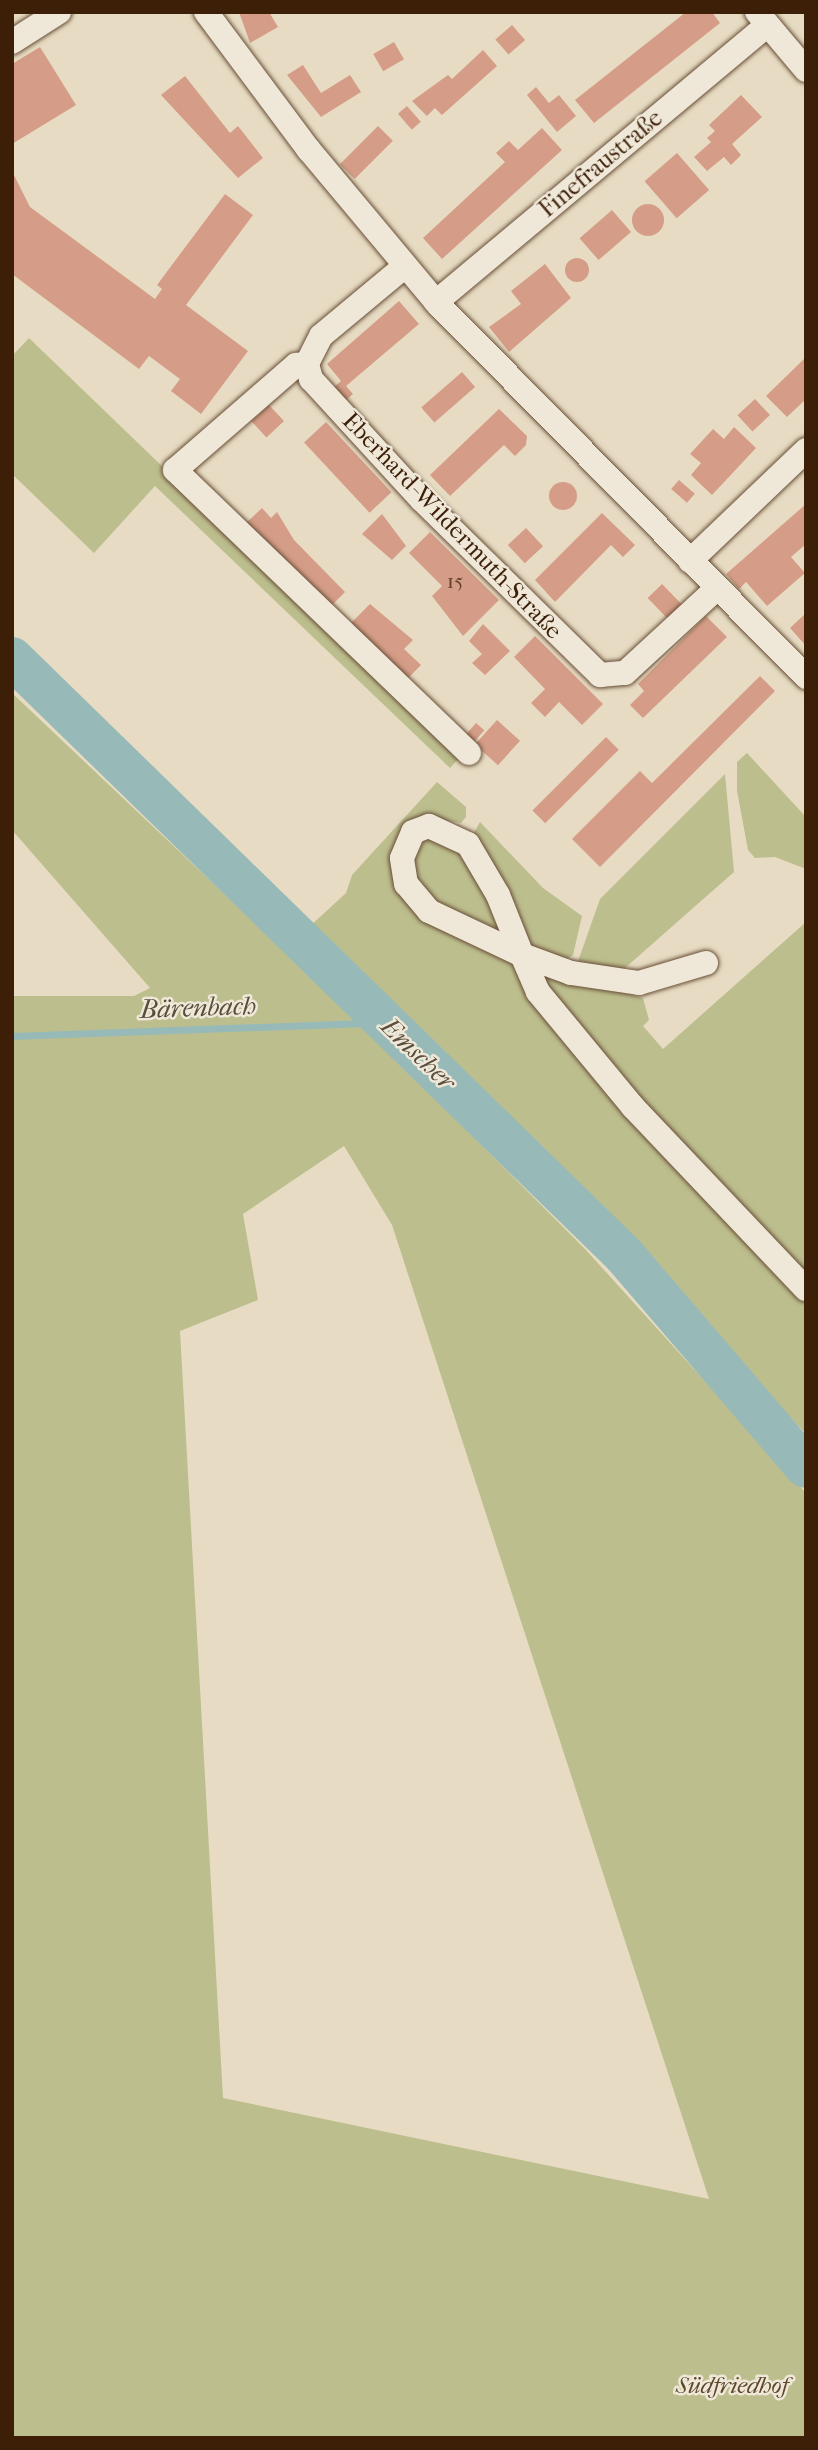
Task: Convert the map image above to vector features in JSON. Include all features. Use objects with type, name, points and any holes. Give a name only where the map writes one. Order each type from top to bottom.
[{"type":"street","points":[[12,42],[59,12]]},
{"type":"street","points":[[206,12],[436,303],[806,677]]},
{"type":"street","points":[[762,18],[806,70]]},
{"type":"street","name":"Finefraustraße","points":[[436,303],[762,18]]},
{"type":"street","points":[[405,266],[321,336],[307,364],[296,365],[175,470],[468,753]]},
{"type":"street","name":"Eberhard-Wildermuth-Straße","points":[[307,364],[311,379],[422,500],[600,675],[625,673],[716,588]]},
{"type":"street","points":[[691,561],[806,450]]},
{"type":"street","points":[[706,963],[628,983],[571,973],[523,955],[429,911],[406,884],[402,858],[413,832],[445,828],[468,844],[523,955],[538,992],[577,1043],[806,1289]]},
{"type":"green space","points":[[29,338],[462,755],[450,768],[155,486],[94,553],[12,474],[12,356]]},
{"type":"green space","name":"Südfriedhof","points":[[12,693],[349,1012],[586,1250],[806,1493],[806,2438],[12,2438],[12,996],[134,996],[150,988],[12,830]],"holes":[[[344,1146],[392,1225],[709,2199],[223,2098],[180,1331],[258,1300],[243,1214]]]},
{"type":"green space","points":[[747,753],[806,817],[806,869],[775,857],[755,858],[748,850],[737,791],[737,762]]},
{"type":"green space","points":[[725,774],[734,872],[625,968],[610,975],[576,967],[600,899]]},
{"type":"green space","points":[[437,782],[466,807],[466,817],[461,823],[432,818],[396,880],[499,949],[806,1298],[806,1434],[541,1153],[308,928],[346,893],[352,875]]},
{"type":"green space","points":[[480,822],[543,888],[582,916],[573,955],[564,961],[531,945],[471,838]]},
{"type":"green space","points":[[427,837],[443,838],[475,867],[498,927],[492,931],[456,917],[413,884],[410,863]]},
{"type":"green space","points":[[806,922],[806,1283],[576,1035],[538,970],[643,998],[649,1020],[643,1026],[663,1049]]},
{"type":"building","points":[[239,12],[269,12],[278,27],[250,43]]},
{"type":"building","points":[[686,12],[712,12],[720,23],[594,123],[575,100]]},
{"type":"building","points":[[512,25],[525,40],[509,55],[495,39]]},
{"type":"building","points":[[394,42],[404,59],[383,71],[373,54]]},
{"type":"building","points":[[40,47],[76,105],[12,144],[12,64]]},
{"type":"building","points":[[483,50],[497,66],[442,115],[435,108],[427,116],[412,101],[448,75],[452,79]]},
{"type":"building","points":[[303,65],[321,93],[350,75],[361,92],[321,117],[287,75]]},
{"type":"building","points":[[185,76],[230,133],[238,126],[263,158],[238,178],[161,95]]},
{"type":"building","points":[[536,87],[549,103],[559,95],[576,116],[557,132],[527,95]]},
{"type":"building","points":[[741,95],[762,117],[732,144],[741,155],[731,165],[724,157],[707,171],[694,157],[711,142],[707,138],[715,131],[709,125]]},
{"type":"building","points":[[407,106],[421,122],[412,130],[398,114]]},
{"type":"building","points":[[378,126],[393,141],[355,179],[340,164]]},
{"type":"building","points":[[542,128],[562,150],[442,259],[423,238],[505,162],[496,153],[509,141],[518,150]]},
{"type":"building","points":[[677,153],[709,190],[677,218],[645,181]]},
{"type":"building","points":[[12,171],[30,207],[155,299],[162,289],[157,285],[225,194],[253,215],[186,305],[248,351],[201,414],[171,391],[180,379],[149,356],[139,369],[12,274]]},
{"type":"building","points":[[648,204],[659,209],[664,220],[659,231],[648,236],[637,231],[632,220],[637,209]]},
{"type":"building","points":[[612,210],[631,232],[599,260],[580,238]]},
{"type":"building","points":[[577,258],[588,265],[589,270],[582,281],[577,282],[566,275],[565,270],[572,259]]},
{"type":"building","points":[[545,264],[571,298],[509,352],[489,327],[521,304],[511,291]]},
{"type":"building","points":[[399,301],[419,324],[346,386],[353,394],[345,401],[333,388],[341,381],[327,364]]},
{"type":"building","points":[[806,357],[806,399],[787,417],[766,396]]},
{"type":"building","points":[[462,372],[475,387],[434,423],[421,407]]},
{"type":"building","points":[[755,399],[770,415],[752,431],[737,415]]},
{"type":"building","points":[[269,405],[284,421],[266,437],[251,421]]},
{"type":"building","points":[[499,409],[527,436],[526,445],[515,456],[504,445],[450,496],[430,475]]},
{"type":"building","points":[[326,422],[391,492],[370,513],[304,442]]},
{"type":"building","points":[[734,427],[756,448],[712,495],[691,475],[701,463],[690,454],[713,429],[724,439]]},
{"type":"building","points":[[679,480],[695,494],[687,503],[671,489]]},
{"type":"building","points":[[563,482],[573,486],[577,496],[573,506],[563,510],[553,506],[549,496],[553,486]]},
{"type":"building","points":[[806,504],[806,544],[791,557],[805,573],[767,606],[746,582],[739,589],[726,574]]},
{"type":"building","points":[[262,508],[271,518],[277,512],[294,540],[345,592],[331,606],[245,524]]},
{"type":"building","points":[[602,513],[635,545],[623,557],[611,545],[555,602],[535,580]]},
{"type":"building","points":[[382,514],[406,546],[392,560],[362,534]]},
{"type":"building","points":[[526,528],[543,546],[525,563],[508,545]]},
{"type":"building","points":[[430,532],[499,600],[463,636],[432,596],[442,586],[409,553]]},
{"type":"building","points":[[662,584],[683,606],[668,619],[648,598]]},
{"type":"building","points":[[370,604],[413,640],[404,649],[421,665],[407,679],[345,629]]},
{"type":"building","points":[[806,613],[806,646],[790,628]]},
{"type":"building","points":[[706,616],[727,637],[643,718],[630,705],[644,691],[638,684]]},
{"type":"building","points":[[483,624],[510,651],[485,675],[472,663],[482,654],[469,641]]},
{"type":"building","points":[[535,636],[603,704],[582,725],[559,702],[545,717],[531,703],[545,689],[514,657]]},
{"type":"building","points":[[760,676],[775,691],[600,867],[572,839],[640,771],[652,783]]},
{"type":"building","points":[[497,720],[520,741],[498,765],[475,745]]},
{"type":"building","points":[[476,723],[484,730],[474,742],[466,735]]},
{"type":"building","points":[[606,737],[619,750],[545,823],[532,811]]},
{"type":"waterway","name":"Emscher","points":[[12,658],[624,1255],[806,1467]]},
{"type":"waterway","name":"Bärenbach","points":[[12,1036],[385,1022]]}]
